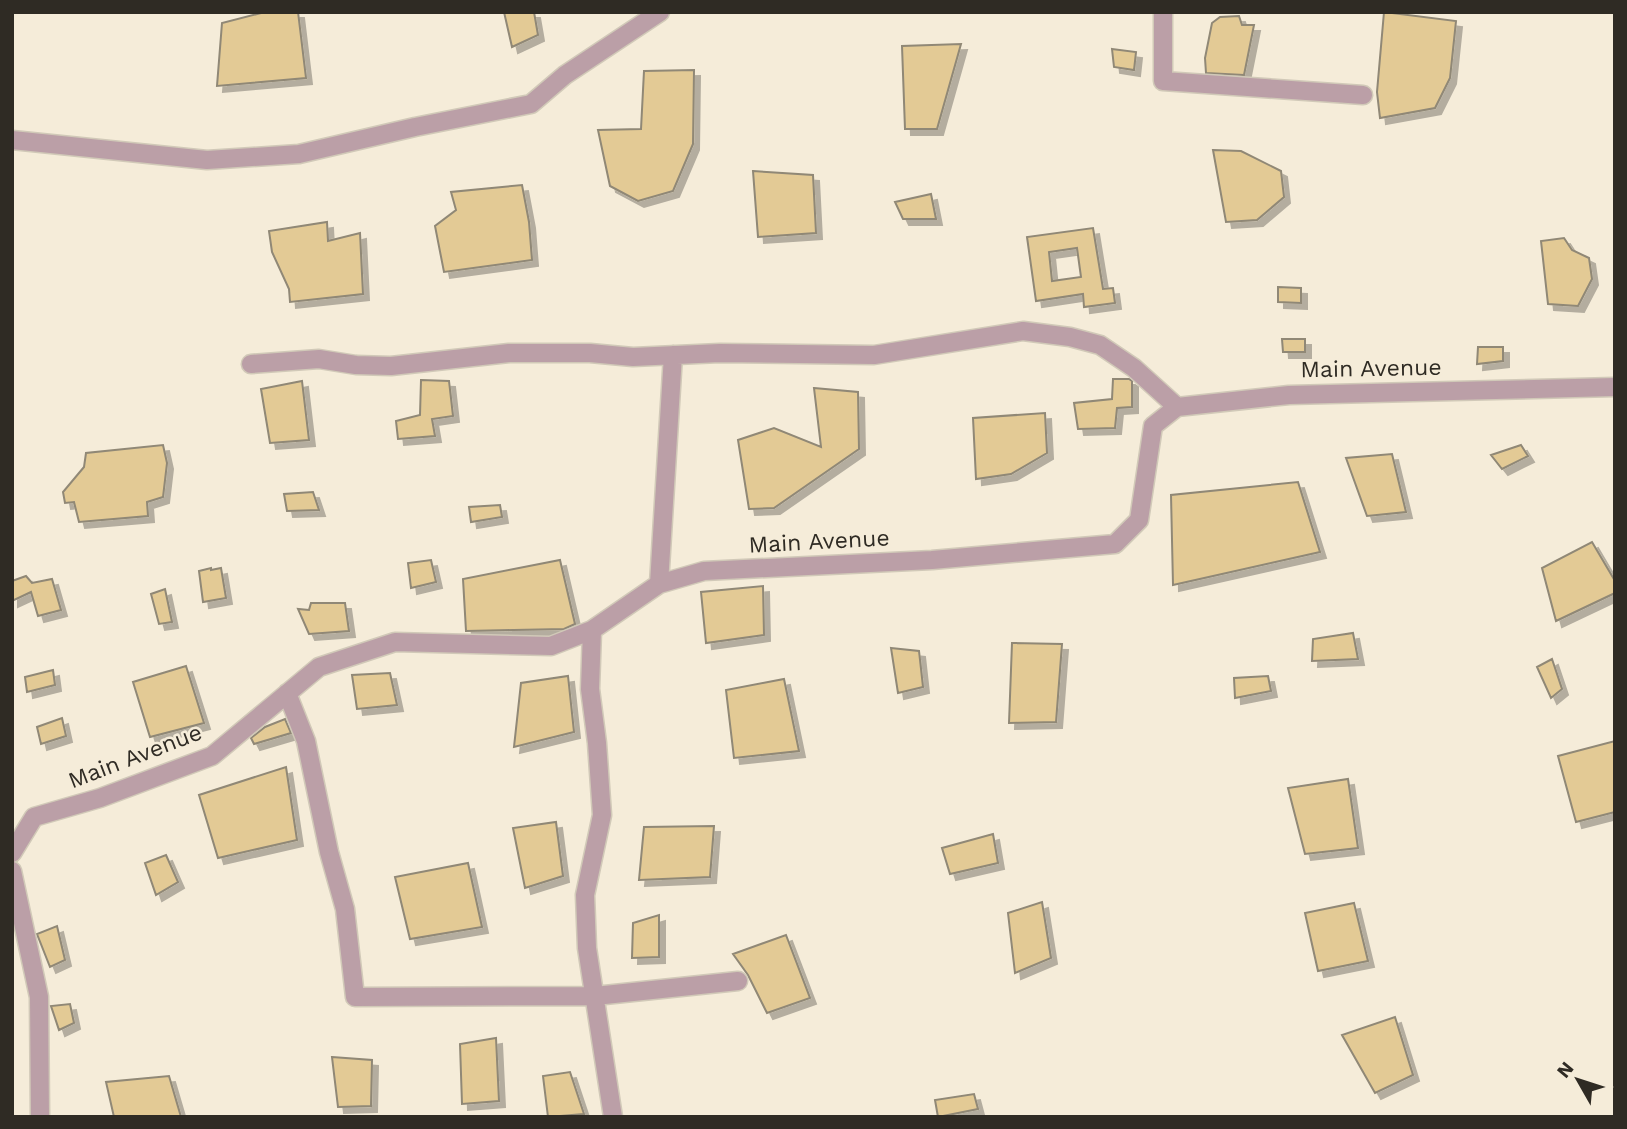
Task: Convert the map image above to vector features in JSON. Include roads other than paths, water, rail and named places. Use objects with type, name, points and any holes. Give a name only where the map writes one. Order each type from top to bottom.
[{"type":"street","points":[[12,140],[207,160],[299,154],[531,104],[565,75],[660,12]]},
{"type":"street","points":[[1163,12],[1163,81],[1363,95]]},
{"type":"street","points":[[251,364],[319,359],[356,365],[391,366],[509,353],[590,353],[633,357],[720,353],[874,355],[1023,331],[1070,337],[1100,345],[1135,369],[1177,407]]},
{"type":"street","points":[[659,584],[673,355]]},
{"type":"street","name":"Main Avenue","points":[[12,853],[34,817],[100,798],[212,756],[319,667],[395,642],[551,646],[592,630],[659,584],[704,571],[932,560],[1115,544],[1139,520],[1153,426],[1177,407],[1289,395],[1615,387]]},
{"type":"street","points":[[592,630],[590,689],[602,815],[585,895],[587,948],[613,1117]]},
{"type":"street","points":[[287,694],[306,741],[329,852],[345,909],[355,997],[595,996],[738,981]]},
{"type":"street","points":[[12,871],[39,997],[40,1117]]}]
